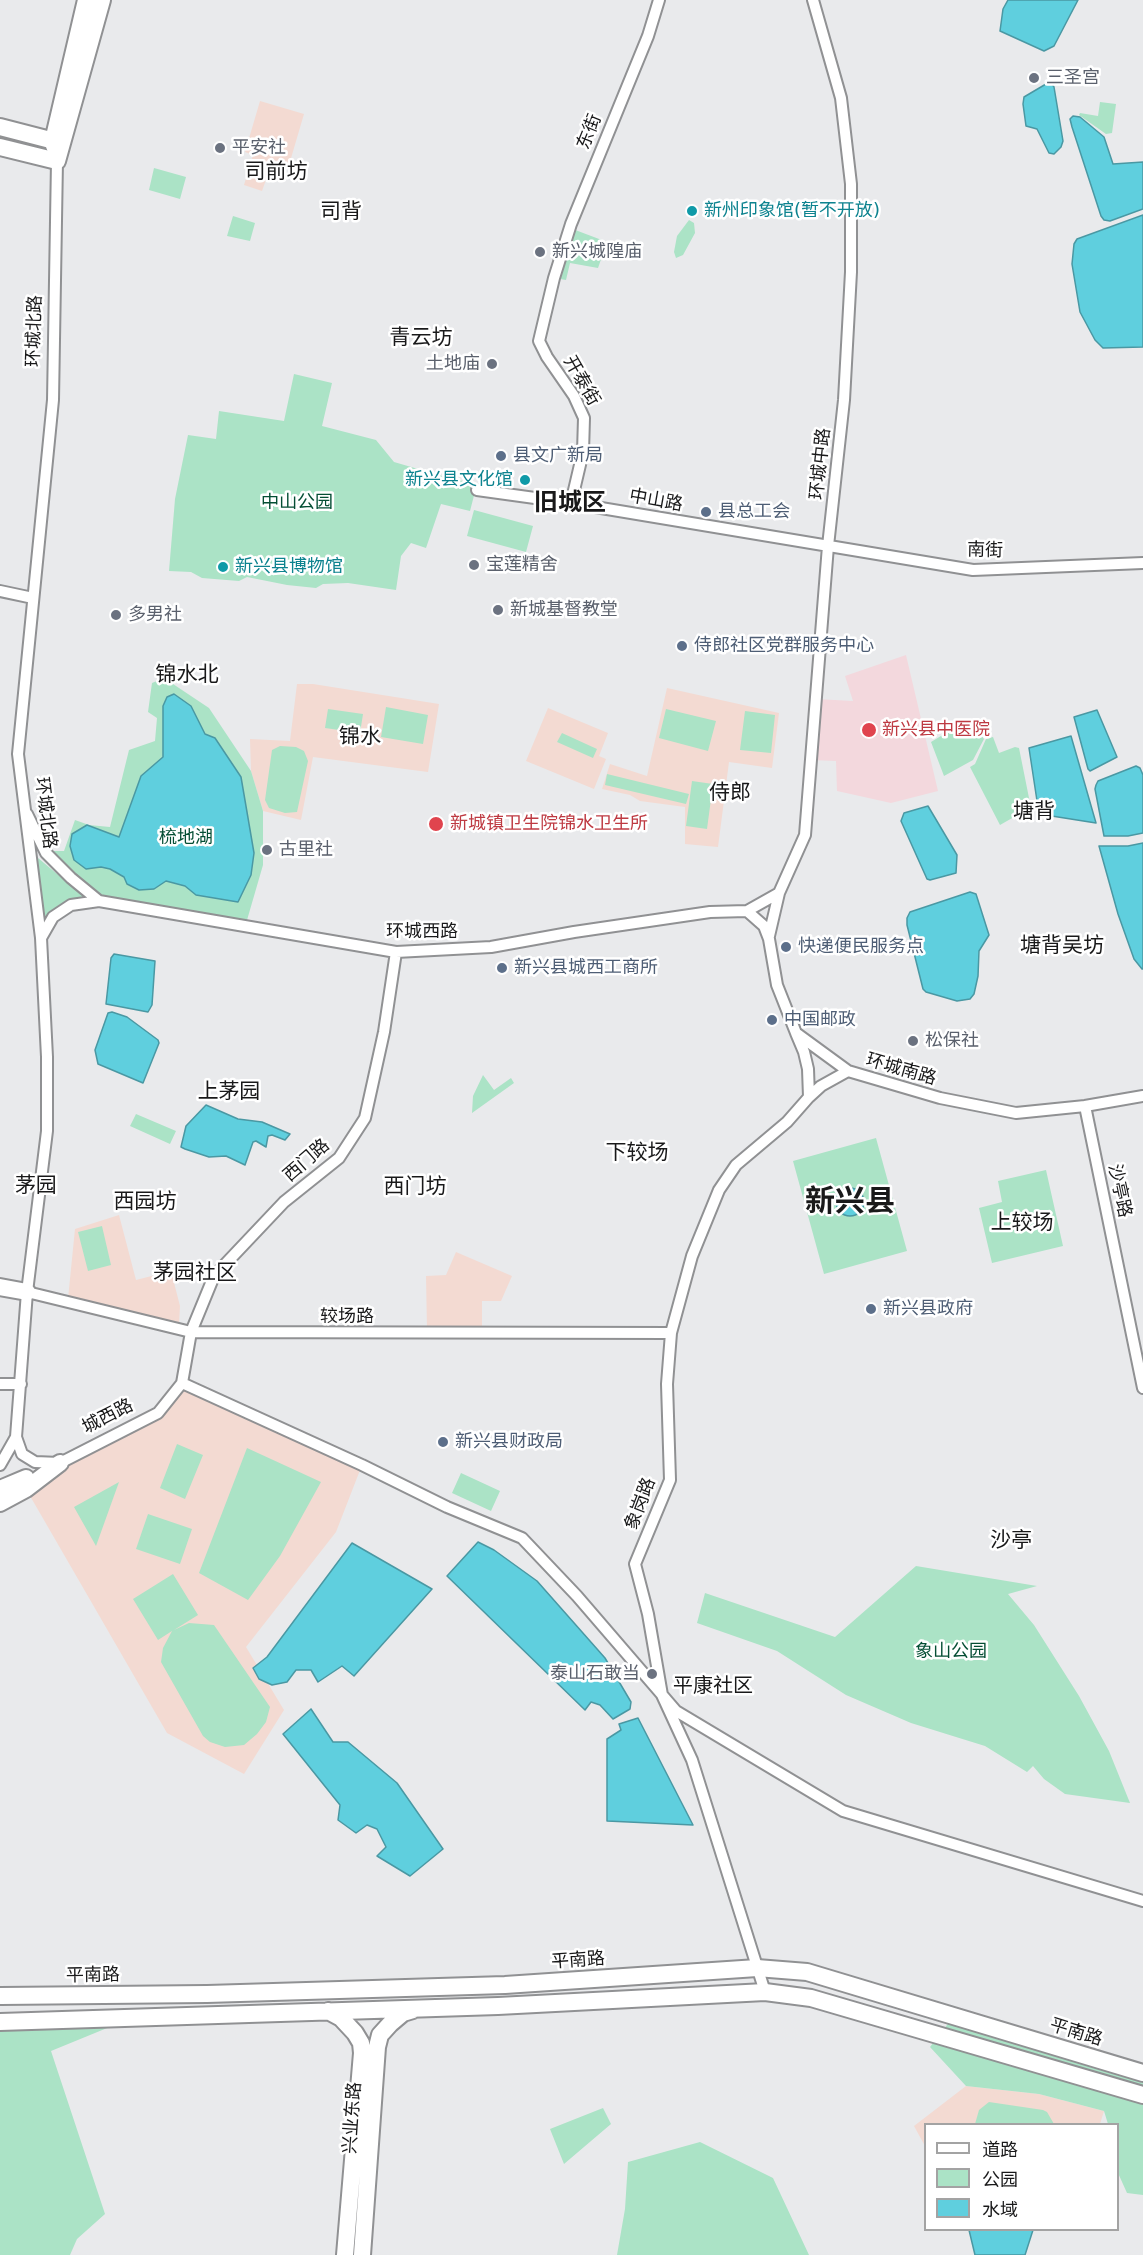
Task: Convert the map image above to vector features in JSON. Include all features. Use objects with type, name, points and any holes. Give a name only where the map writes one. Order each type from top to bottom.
[{"type":"main road","name":"环城北路","points":[[57,161],[58,142],[86,0]]},
{"type":"main road","name":"环城北路","points":[[58,142],[102,0]]},
{"type":"main road","points":[[0,127],[58,142]]},
{"type":"main road","points":[[0,147],[57,161]]},
{"type":"main road","points":[[0,1287],[27,1292]]},
{"type":"main road","points":[[0,1490],[60,1463]]},
{"type":"main road","name":"城西路","points":[[0,1503],[26,1489],[60,1463]]},
{"type":"main road","name":"平南路","points":[[0,1996],[207,1994],[506,1985],[757,1968],[807,1972],[1143,2073]]},
{"type":"main road","points":[[0,2022],[521,2005],[765,1992],[811,1998],[1143,2095]]},
{"type":"main road","name":"兴业东路","points":[[362,2255],[377,2047],[380,2035],[390,2024],[403,2013],[422,2007]]},
{"type":"main road","name":"兴业东路","points":[[328,2011],[340,2018],[355,2033],[361,2043],[362,2053],[345,2255]]},
{"type":"street","name":"东街","points":[[554,278],[571,224],[648,36],[659,0]]},
{"type":"street","name":"环城中路","points":[[769,939],[773,912],[779,893],[805,835],[828,546],[846,373],[851,272],[851,184],[841,98],[813,0]]},
{"type":"street","name":"环城北路","points":[[0,1465],[16,1437],[27,1292],[47,1131],[47,1057],[41,938],[18,754],[53,400],[57,161]]},
{"type":"street","name":"开泰街","points":[[554,278],[539,341],[547,357],[574,396],[584,418],[584,452],[571,503]]},
{"type":"street","name":"中山路","points":[[477,490],[571,503],[828,546]]},
{"type":"street","name":"南街","points":[[828,546],[973,570],[1143,563]]},
{"type":"street","points":[[0,591],[33,598]]},
{"type":"street","name":"环城西路","points":[[27,814],[46,853],[99,901]]},
{"type":"street","points":[[779,893],[747,911],[764,926],[769,939],[777,985],[804,1052],[808,1070],[809,1097]]},
{"type":"street","name":"环城西路","points":[[41,938],[53,917],[71,905],[99,901],[396,952],[491,947],[710,912],[747,911]]},
{"type":"street","name":"西门路","points":[[191,1332],[214,1276],[284,1202],[339,1158],[365,1118],[384,1032],[396,952]]},
{"type":"street","name":"环城南路","points":[[796,1033],[848,1071],[940,1098],[1016,1113],[1085,1106],[1143,1096]]},
{"type":"street","name":"象岗路","points":[[765,1992],[692,1760],[662,1695],[648,1614],[635,1564],[670,1480],[667,1384],[671,1333],[692,1256],[719,1190],[736,1166],[787,1122],[809,1097],[821,1086],[848,1071]]},
{"type":"street","name":"沙亭路","points":[[1085,1106],[1143,1388]]},
{"type":"street","name":"较场路","points":[[27,1292],[191,1332],[671,1333]]},
{"type":"street","name":"城西路","points":[[60,1463],[158,1413],[182,1383],[191,1332]]},
{"type":"street","points":[[182,1383],[363,1465],[447,1507],[522,1538],[577,1596],[676,1711],[843,1811],[1143,1901]]},
{"type":"street","points":[[0,1384],[21,1384]]},
{"type":"street","points":[[16,1437],[22,1454],[35,1462],[60,1463]]},
{"type":"shaded area","points":[[260,101],[304,114],[289,165],[273,160],[262,191],[244,185],[253,155],[245,152]]},
{"type":"shaded area","name":"新兴县中医院","points":[[906,655],[938,791],[891,803],[837,791],[836,761],[811,760],[816,699],[853,701],[845,676]]},
{"type":"shaded area","points":[[297,684],[313,684],[439,704],[428,772],[313,757],[301,820],[263,811],[251,771],[250,739],[290,741]]},
{"type":"shaded area","points":[[667,688],[779,713],[772,768],[729,762],[718,847],[685,844],[685,807],[640,801],[630,795],[602,789],[610,764],[647,776]]},
{"type":"shaded area","points":[[548,708],[608,733],[599,756],[606,759],[594,789],[526,761]]},
{"type":"shaded area","points":[[119,1215],[136,1280],[171,1271],[180,1306],[179,1324],[68,1299],[75,1229]]},
{"type":"shaded area","points":[[456,1252],[512,1276],[501,1301],[482,1301],[482,1329],[427,1330],[426,1276],[446,1275]]},
{"type":"shaded area","points":[[182,1383],[362,1465],[336,1532],[246,1647],[284,1710],[244,1774],[167,1733],[26,1489],[158,1413]]},
{"type":"shaded area","points":[[966,2086],[1039,2094],[1104,2111],[1100,2123],[924,2123],[924,2144],[914,2126]]},
{"type":"green space","points":[[1100,102],[1116,104],[1112,133],[1106,134],[1079,115],[1080,113],[1098,116]]},
{"type":"green space","points":[[154,168],[186,177],[180,199],[149,190]]},
{"type":"green space","points":[[233,216],[255,223],[250,241],[227,236]]},
{"type":"green space","points":[[689,220],[694,223],[695,233],[683,255],[676,258],[674,252],[677,236]]},
{"type":"green space","points":[[570,228],[607,242],[598,268],[570,263],[566,280],[554,278]]},
{"type":"green space","name":"中山公园","points":[[294,374],[332,383],[322,426],[376,440],[394,462],[477,484],[470,511],[441,504],[426,548],[411,543],[401,556],[396,590],[348,583],[323,584],[316,588],[247,577],[239,581],[202,578],[191,572],[169,571],[175,499],[188,435],[216,439],[219,411],[284,421]]},
{"type":"green space","points":[[474,510],[533,526],[526,552],[467,536]]},
{"type":"green space","name":"梳地湖","points":[[164,678],[209,708],[251,771],[263,811],[263,865],[245,927],[99,901],[47,851],[64,851],[75,820],[89,825],[110,827],[129,750],[155,741],[157,718],[148,712],[152,683]]},
{"type":"green space","points":[[386,707],[428,715],[423,744],[381,737]]},
{"type":"green space","points":[[328,709],[363,714],[360,733],[325,728]]},
{"type":"green space","points":[[666,709],[716,721],[708,751],[659,738]]},
{"type":"green space","points":[[745,711],[775,715],[771,753],[740,750]]},
{"type":"green space","points":[[969,719],[984,739],[973,760],[944,776],[931,742]]},
{"type":"green space","points":[[562,733],[597,749],[593,758],[557,742]]},
{"type":"green space","points":[[993,737],[999,753],[1015,747],[1019,748],[1030,803],[1028,809],[1000,825],[970,767],[975,764],[986,739]]},
{"type":"green space","points":[[280,746],[296,747],[304,751],[308,761],[297,812],[285,813],[269,808],[265,800],[272,750]]},
{"type":"green space","points":[[607,774],[689,794],[686,804],[605,785]]},
{"type":"green space","points":[[692,781],[713,784],[707,829],[686,826]]},
{"type":"green space","points":[[32,853],[86,898],[59,905],[43,923]]},
{"type":"green space","points":[[483,1075],[494,1090],[511,1078],[514,1083],[472,1113],[473,1096]]},
{"type":"green space","points":[[136,1114],[176,1131],[170,1144],[130,1126]]},
{"type":"green space","points":[[876,1138],[907,1251],[824,1274],[793,1161]]},
{"type":"green space","points":[[1046,1170],[1063,1246],[992,1263],[979,1208],[1002,1202],[998,1181]]},
{"type":"green space","points":[[102,1226],[111,1265],[88,1271],[78,1232]]},
{"type":"green space","points":[[177,1444],[203,1455],[185,1499],[160,1488]]},
{"type":"green space","points":[[247,1448],[321,1482],[280,1556],[248,1600],[199,1573]]},
{"type":"green space","points":[[461,1473],[500,1491],[491,1511],[452,1493]]},
{"type":"green space","points":[[119,1482],[96,1546],[74,1507]]},
{"type":"green space","points":[[148,1514],[192,1529],[180,1564],[136,1549]]},
{"type":"green space","name":"象山公园","points":[[916,1566],[1037,1586],[1008,1594],[1034,1625],[1079,1696],[1109,1751],[1130,1803],[1065,1794],[1044,1779],[1033,1766],[1027,1772],[985,1746],[911,1723],[846,1695],[777,1651],[697,1623],[705,1593],[835,1637]]},
{"type":"green space","points":[[173,1574],[198,1615],[174,1630],[189,1623],[214,1625],[270,1707],[266,1722],[244,1745],[225,1747],[210,1742],[203,1736],[161,1662],[163,1648],[172,1631],[158,1640],[133,1599]]},
{"type":"green space","points":[[954,2016],[1143,2073],[1143,2195],[1127,2193],[1119,2175],[1119,2123],[1108,2123],[1104,2111],[1039,2094],[966,2086],[930,2047]]},
{"type":"green space","points":[[134,2017],[51,2051],[105,2214],[77,2239],[70,2255],[0,2255],[0,2022]]},
{"type":"green space","points":[[989,2102],[1043,2110],[1047,2112],[1053,2123],[975,2123],[979,2110]]},
{"type":"green space","points":[[603,2108],[611,2124],[564,2164],[550,2129]]},
{"type":"green space","points":[[700,2142],[773,2178],[809,2255],[617,2255],[625,2209],[628,2162]]},
{"type":"water","points":[[1008,0],[1078,0],[1054,46],[1044,51],[1000,31],[1003,9]]},
{"type":"water","points":[[1046,84],[1052,84],[1054,87],[1063,141],[1054,154],[1049,153],[1037,129],[1026,126],[1023,104],[1024,97]]},
{"type":"water","points":[[1073,116],[1080,117],[1104,137],[1113,164],[1143,162],[1143,209],[1110,221],[1104,220],[1072,127],[1070,119]]},
{"type":"water","points":[[1143,215],[1143,347],[1103,348],[1095,340],[1080,312],[1072,264],[1074,244],[1077,239]]},
{"type":"water","name":"梳地湖","points":[[174,694],[191,706],[205,734],[215,738],[241,777],[254,853],[251,875],[238,902],[196,895],[185,886],[166,881],[154,889],[139,890],[127,884],[124,877],[110,869],[101,867],[86,869],[74,860],[70,846],[72,834],[87,825],[119,837],[141,776],[163,757],[163,706],[167,697]]},
{"type":"water","points":[[1097,710],[1117,757],[1090,771],[1074,717]]},
{"type":"water","points":[[1071,736],[1096,823],[1039,814],[1029,748]]},
{"type":"water","points":[[1136,766],[1140,768],[1143,775],[1143,833],[1128,836],[1104,836],[1096,785],[1098,781]]},
{"type":"water","points":[[928,806],[957,855],[956,873],[930,880],[927,879],[901,821],[904,813]]},
{"type":"water","points":[[1143,843],[1142,969],[1134,959],[1118,914],[1099,846],[1128,846]]},
{"type":"water","points":[[970,892],[976,894],[989,935],[979,951],[978,976],[974,994],[970,999],[957,1001],[926,992],[923,989],[907,918],[910,912]]},
{"type":"water","points":[[114,954],[155,961],[152,1005],[148,1012],[106,1004],[111,958]]},
{"type":"water","points":[[112,1012],[127,1017],[158,1040],[159,1043],[143,1083],[98,1064],[95,1050],[108,1013]]},
{"type":"water","points":[[206,1105],[238,1119],[262,1122],[290,1134],[285,1140],[272,1135],[268,1136],[266,1147],[256,1141],[253,1142],[245,1165],[226,1156],[209,1157],[181,1147],[186,1126]]},
{"type":"water","points":[[850,1188],[860,1192],[864,1202],[860,1212],[850,1216],[840,1212],[836,1202],[840,1192]]},
{"type":"water","points":[[478,1542],[494,1550],[537,1581],[605,1658],[631,1702],[630,1709],[613,1719],[600,1705],[591,1702],[585,1710],[447,1576]]},
{"type":"water","points":[[352,1543],[432,1589],[354,1676],[342,1666],[318,1682],[311,1670],[296,1670],[287,1682],[272,1685],[259,1679],[253,1668],[267,1657]]},
{"type":"water","points":[[311,1709],[333,1742],[348,1742],[397,1783],[443,1849],[410,1876],[377,1856],[386,1847],[377,1829],[367,1825],[356,1833],[338,1820],[340,1805],[283,1734]]},
{"type":"water","points":[[638,1718],[693,1825],[607,1821],[607,1739],[621,1730],[619,1724]]},
{"type":"water","points":[[969,2231],[1033,2231],[1025,2255],[975,2255]]},
{"type":"place","name":"三圣宫","points":[[1034,78]]},
{"type":"place","name":"平安社","points":[[220,148]]},
{"type":"place","name":"新州印象馆(暂不开放)","points":[[692,211]]},
{"type":"place","name":"新兴城隍庙","points":[[540,252]]},
{"type":"place","name":"土地庙","points":[[492,364]]},
{"type":"place","name":"县文广新局","points":[[501,456]]},
{"type":"place","name":"新兴县文化馆","points":[[525,480]]},
{"type":"place","name":"县总工会","points":[[706,512]]},
{"type":"place","name":"宝莲精舍","points":[[474,565]]},
{"type":"place","name":"新兴县博物馆","points":[[223,567]]},
{"type":"place","name":"新城基督教堂","points":[[498,610]]},
{"type":"place","name":"多男社","points":[[116,615]]},
{"type":"place","name":"侍郎社区党群服务中心","points":[[682,646]]},
{"type":"place","name":"新兴县中医院","points":[[869,730]]},
{"type":"place","name":"新城镇卫生院锦水卫生所","points":[[436,824]]},
{"type":"place","name":"古里社","points":[[267,850]]},
{"type":"place","name":"快递便民服务点","points":[[786,947]]},
{"type":"place","name":"新兴县城西工商所","points":[[502,968]]},
{"type":"place","name":"中国邮政","points":[[772,1020]]},
{"type":"place","name":"松保社","points":[[913,1041]]},
{"type":"place","name":"新兴县政府","points":[[871,1309]]},
{"type":"place","name":"新兴县财政局","points":[[443,1442]]},
{"type":"place","name":"泰山石敢当","points":[[652,1674]]},
{"type":"district","name":"司前坊","points":[[276,173]]},
{"type":"district","name":"司背","points":[[341,213]]},
{"type":"district","name":"青云坊","points":[[421,339]]},
{"type":"district","name":"旧城区","points":[[570,504]]},
{"type":"district","name":"锦水北","points":[[187,676]]},
{"type":"district","name":"锦水","points":[[360,738]]},
{"type":"district","name":"侍郎","points":[[730,794]]},
{"type":"district","name":"塘背","points":[[1034,813]]},
{"type":"district","name":"塘背吴坊","points":[[1062,947]]},
{"type":"district","name":"上茅园","points":[[229,1093]]},
{"type":"district","name":"下较场","points":[[637,1154]]},
{"type":"district","name":"茅园","points":[[36,1187]]},
{"type":"district","name":"西门坊","points":[[415,1188]]},
{"type":"district","name":"西园坊","points":[[145,1203]]},
{"type":"district","name":"新兴县","points":[[850,1203]]},
{"type":"district","name":"上较场","points":[[1022,1224]]},
{"type":"district","name":"茅园社区","points":[[195,1274]]},
{"type":"district","name":"沙亭","points":[[1011,1542]]},
{"type":"district","name":"平康社区","points":[[713,1687]]}]
